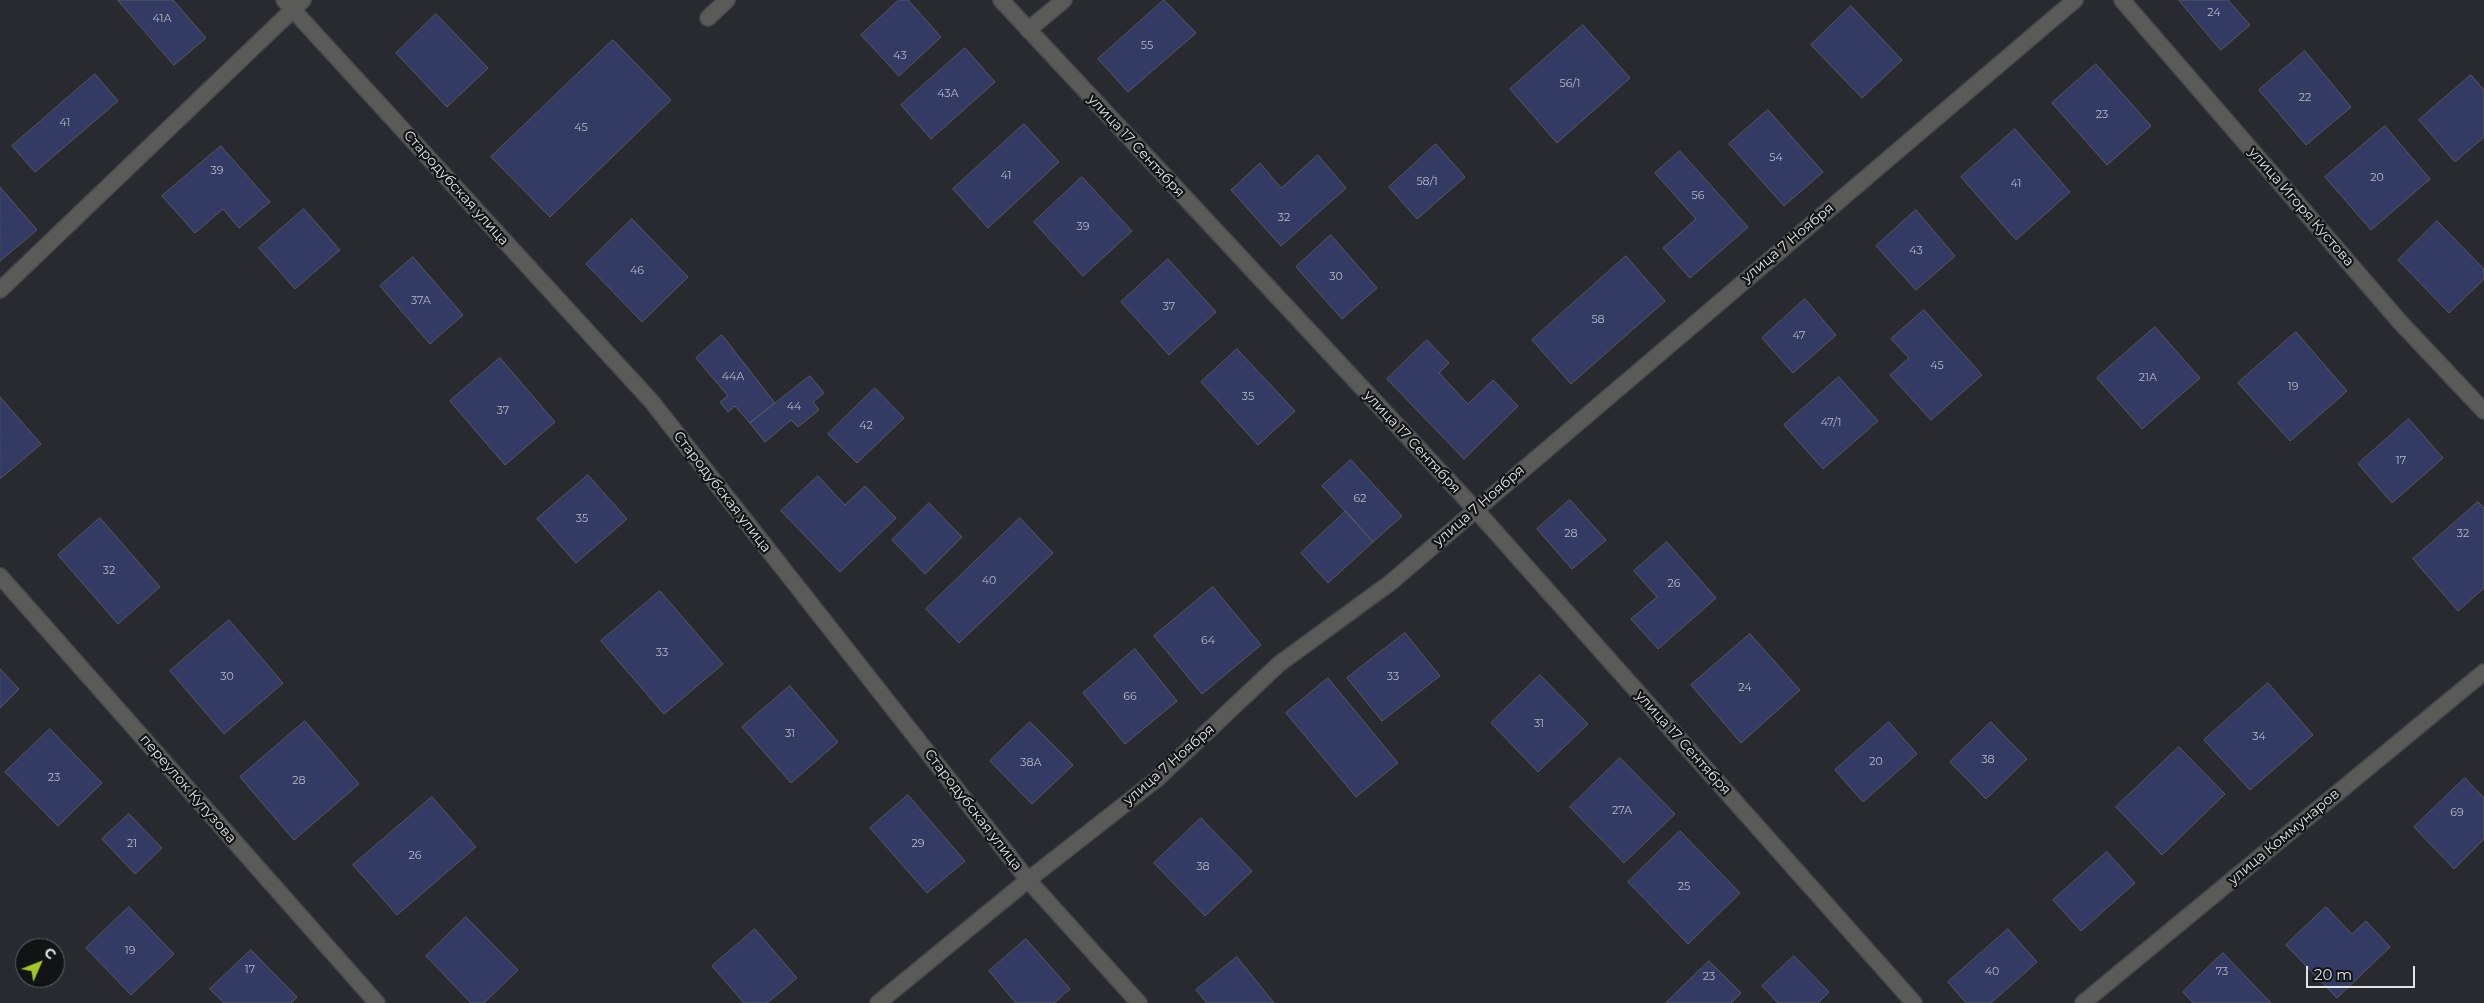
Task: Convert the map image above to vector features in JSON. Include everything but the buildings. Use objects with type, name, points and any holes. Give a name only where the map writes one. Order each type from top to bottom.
[{"type":"street","points":[[708,18],[727,0]]},
{"type":"street","name":"улица 17 Сентября","points":[[1001,0],[1475,509],[1914,1003]]},
{"type":"street","points":[[1028,30],[1064,0]]},
{"type":"street","name":"улица 7 Ноября","points":[[878,1003],[1028,880],[1157,779],[1279,664],[1390,583],[2075,0]]},
{"type":"street","name":"улица Игоря Кустова","points":[[2122,0],[2400,322],[2484,411]]},
{"type":"street","points":[[0,290],[293,3]]},
{"type":"street","name":"Стародубская улица","points":[[293,3],[652,402],[1028,880],[1139,1003]]},
{"type":"street","name":"переулок Кутузова","points":[[0,576],[376,1003]]},
{"type":"street","name":"улица Коммунаров","points":[[2083,1003],[2484,672]]}]
